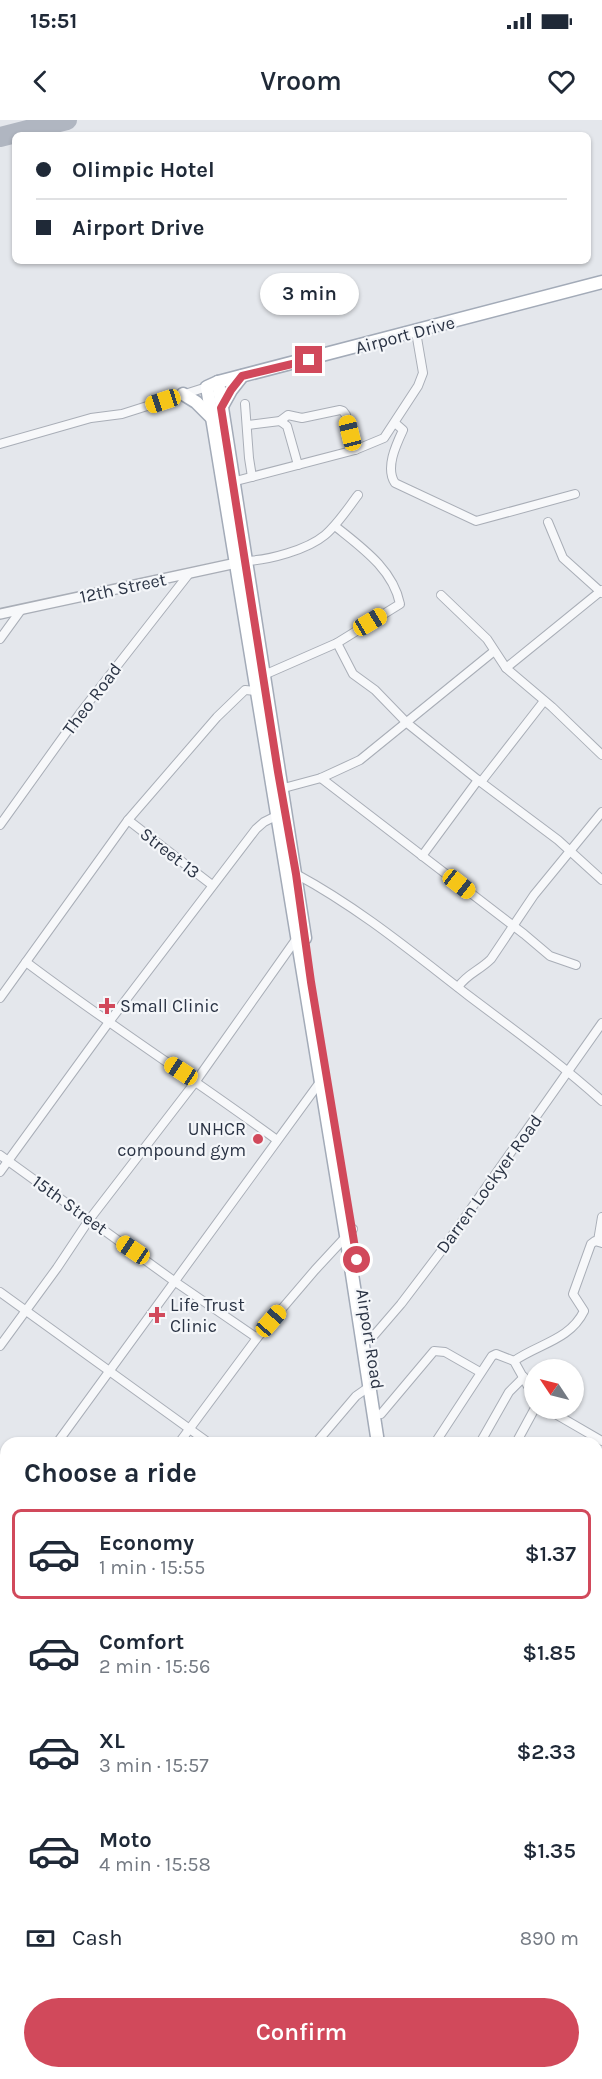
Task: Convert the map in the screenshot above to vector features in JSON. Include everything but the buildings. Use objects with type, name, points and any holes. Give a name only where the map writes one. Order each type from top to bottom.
[{"type":"main road","name":"Airport Drive","points":[[213,384],[602,282]]},
{"type":"main road","points":[[221,408],[242,376]]},
{"type":"main road","name":"Airport Road","points":[[213,384],[221,408],[232,482],[257,691],[276,816],[300,937],[350,1232],[373,1385],[385,1437]]},
{"type":"main road","name":"Airport Road","points":[[213,384],[213,419],[264,675],[280,789],[296,874],[300,937],[320,1082],[370,1340],[377,1437]]},
{"type":"main road","points":[[183,394],[196,402],[213,419]]},
{"type":"street","points":[[232,482],[355,450],[384,438],[418,386],[423,373],[416,332]]},
{"type":"street","points":[[0,444],[91,418],[122,414],[213,384]]},
{"type":"street","points":[[245,404],[252,477]]},
{"type":"street","points":[[248,425],[280,421],[288,414],[302,418],[340,410],[344,411],[355,450]]},
{"type":"street","points":[[280,421],[287,426],[298,465]]},
{"type":"street","points":[[395,423],[403,430],[392,460],[392,477],[395,483],[476,521],[575,494]]},
{"type":"street","points":[[241,562],[268,559],[318,540],[335,526],[358,495]]},
{"type":"street","points":[[506,668],[601,591],[563,558],[548,522]]},
{"type":"street","points":[[264,675],[338,643],[399,606],[400,602],[386,572],[370,554],[335,526]]},
{"type":"street","name":"12th Street","points":[[0,614],[241,562]]},
{"type":"street","name":"Theo Road","points":[[0,825],[81,712],[188,575]]},
{"type":"street","points":[[441,595],[487,639],[506,668],[602,755]]},
{"type":"street","points":[[0,639],[21,610]]},
{"type":"street","points":[[338,643],[353,674],[375,690],[407,723],[558,840],[602,880]]},
{"type":"street","points":[[280,789],[321,778],[360,760],[493,651]]},
{"type":"street","points":[[0,998],[128,820],[217,717],[245,690],[257,691]]},
{"type":"street","points":[[422,856],[544,701]]},
{"type":"street","points":[[321,778],[550,956],[576,964]]},
{"type":"street","points":[[458,987],[470,973],[479,970],[491,960],[534,895],[602,812]]},
{"type":"street","points":[[0,1172],[212,885],[256,829],[276,816]]},
{"type":"street","name":"Street 13","points":[[128,820],[212,885]]},
{"type":"street","points":[[296,874],[357,910],[569,1071],[602,1101]]},
{"type":"street","points":[[0,1346],[89,1220],[196,1081],[300,937]]},
{"type":"street","points":[[26,962],[277,1140]]},
{"type":"street","name":"Darren Lockyer Road","points":[[370,1340],[442,1250],[602,1023]]},
{"type":"street","points":[[61,1437],[320,1082]]},
{"type":"street","name":"15th Street","points":[[0,1155],[257,1338]]},
{"type":"street","points":[[514,1361],[529,1351],[560,1338],[584,1313],[584,1309],[573,1294],[586,1252],[593,1242],[600,1242],[602,1217]]},
{"type":"street","points":[[183,1437],[257,1338],[350,1232]]},
{"type":"street","points":[[0,1292],[200,1437]]},
{"type":"street","points":[[381,1414],[434,1351],[445,1352],[480,1372]]},
{"type":"street","points":[[439,1437],[480,1372],[496,1354],[514,1361],[524,1377],[509,1392],[483,1437]]},
{"type":"street","points":[[321,1437],[356,1396],[373,1385]]},
{"type":"street","points":[[519,1437],[529,1419]]},
{"type":"street","points":[[563,1419],[593,1437]]},
{"type":"taxiway","points":[[20,132],[67,120]]},
{"type":"taxiway","points":[[0,137],[12,134]]},
{"type":"place","name":"Small Clinic","points":[[107,1006]]},
{"type":"place","name":"UNHCR compound gym","points":[[258,1139]]},
{"type":"place","name":"Life Trust Clinic","points":[[157,1315]]},
{"type":"route","points":[[309,360],[242,376],[221,408],[264,675],[272,739],[296,874],[311,982],[357,1260]]}]
